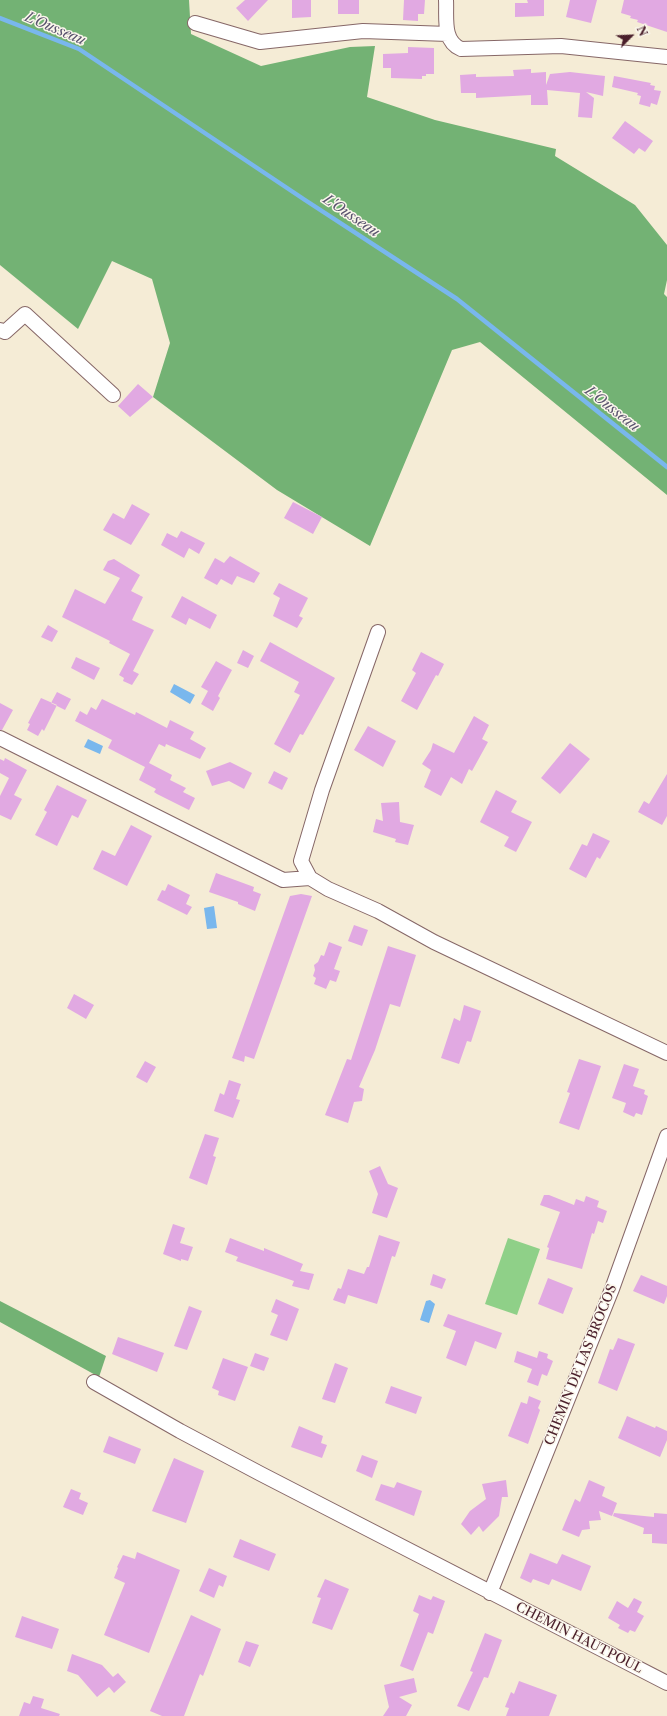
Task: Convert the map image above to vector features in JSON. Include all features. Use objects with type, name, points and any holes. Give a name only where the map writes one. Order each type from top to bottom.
[{"type":"street","points":[[446,0],[448,34],[452,44],[461,49],[561,46],[667,57]]},
{"type":"street","points":[[195,23],[260,42],[363,31],[448,34]]},
{"type":"street","points":[[0,330],[5,332],[26,314],[113,394]]},
{"type":"street","points":[[378,632],[322,790],[301,861],[310,878],[328,889],[378,911],[434,942],[667,1053]]},
{"type":"street","points":[[0,738],[283,880],[310,878]]},
{"type":"street","name":"CHEMIN DE LAS BROCOS","points":[[490,1593],[612,1289],[667,1136]]},
{"type":"street","name":"CHEMIN HAUTPOUL","points":[[94,1382],[180,1431],[490,1593],[667,1683]]},
{"type":"green space","points":[[0,0],[189,0],[191,34],[261,66],[350,47],[375,46],[367,97],[435,120],[556,149],[555,156],[635,205],[667,245],[667,280],[664,294],[667,297],[667,495],[480,342],[452,350],[370,546],[277,490],[153,397],[170,343],[152,279],[112,261],[78,329],[0,265]]},
{"type":"green space","points":[[508,1238],[540,1249],[517,1315],[485,1304]]},
{"type":"green space","points":[[0,1301],[106,1356],[99,1377],[0,1322]]},
{"type":"water","points":[[174,684],[195,695],[190,704],[170,692]]},
{"type":"water","points":[[88,739],[103,746],[100,754],[84,747]]},
{"type":"water","points":[[214,906],[217,928],[207,929],[204,908]]},
{"type":"water","points":[[430,1300],[435,1304],[429,1323],[420,1320],[426,1301]]},
{"type":"building","points":[[245,0],[268,0],[248,21],[236,8]]},
{"type":"building","points":[[292,0],[311,0],[311,17],[292,18]]},
{"type":"building","points":[[338,0],[359,0],[359,14],[338,14]]},
{"type":"building","points":[[404,0],[425,0],[424,14],[418,14],[418,21],[403,20]]},
{"type":"building","points":[[527,0],[544,0],[544,16],[515,17],[515,3],[528,3]]},
{"type":"building","points":[[570,0],[597,0],[591,23],[566,17]]},
{"type":"building","points":[[624,0],[667,0],[667,32],[637,22],[638,20],[630,18],[631,16],[621,13]]},
{"type":"building","points":[[408,47],[434,48],[434,74],[426,74],[426,76],[422,76],[422,79],[391,78],[391,68],[383,68],[383,54],[408,53]]},
{"type":"building","points":[[531,69],[531,73],[546,72],[546,85],[550,74],[570,72],[605,76],[603,96],[586,92],[594,98],[592,118],[578,117],[580,93],[547,90],[548,105],[531,105],[531,95],[476,98],[476,93],[461,93],[460,75],[476,74],[476,77],[514,76],[513,70]]},
{"type":"building","points":[[614,76],[651,83],[650,85],[655,86],[654,90],[661,91],[657,105],[651,103],[650,107],[639,104],[641,96],[637,95],[638,93],[612,87]]},
{"type":"building","points":[[625,121],[653,141],[645,152],[639,148],[634,154],[612,138]]},
{"type":"building","points":[[138,384],[153,397],[130,417],[118,406]]},
{"type":"building","points":[[293,502],[322,517],[313,534],[284,518]]},
{"type":"building","points":[[132,504],[150,514],[131,545],[103,530],[113,513],[124,519]]},
{"type":"building","points":[[181,531],[205,543],[199,554],[189,548],[184,558],[161,545],[167,533],[177,538]]},
{"type":"building","points":[[230,556],[260,573],[254,583],[237,576],[232,585],[221,579],[217,585],[204,578],[215,558],[224,563]]},
{"type":"building","points":[[114,559],[140,575],[131,591],[143,597],[132,620],[154,630],[133,671],[139,674],[132,685],[123,681],[124,678],[119,675],[130,654],[109,643],[110,641],[62,617],[75,589],[105,604],[120,578],[103,570],[108,561]]},
{"type":"building","points":[[279,583],[308,598],[299,616],[303,618],[297,628],[273,616],[280,598],[273,594]]},
{"type":"building","points":[[182,596],[217,615],[210,629],[189,618],[186,625],[171,617]]},
{"type":"building","points":[[48,625],[58,631],[52,642],[41,637]]},
{"type":"building","points":[[270,642],[335,678],[303,735],[300,734],[290,753],[274,744],[300,695],[294,692],[299,682],[260,661]]},
{"type":"building","points":[[243,650],[254,656],[248,668],[237,663]]},
{"type":"building","points":[[421,652],[444,664],[438,676],[436,675],[417,710],[401,701],[416,673],[412,670]]},
{"type":"building","points":[[76,657],[100,668],[94,680],[71,668]]},
{"type":"building","points":[[216,661],[232,670],[218,696],[220,698],[213,711],[201,704],[208,691],[201,687]]},
{"type":"building","points":[[57,692],[71,699],[65,710],[51,703]]},
{"type":"building","points":[[41,698],[57,705],[44,731],[42,729],[38,736],[27,730],[30,724],[28,723]]},
{"type":"building","points":[[102,699],[135,715],[136,712],[167,728],[170,720],[194,732],[190,739],[206,748],[200,759],[166,744],[165,747],[159,744],[149,763],[172,775],[170,780],[186,788],[183,792],[195,798],[189,810],[157,794],[154,792],[156,789],[139,780],[145,767],[108,748],[112,740],[75,721],[80,711],[87,715],[91,707],[96,710]]},
{"type":"building","points":[[0,703],[13,710],[2,730],[0,730]]},
{"type":"building","points":[[474,716],[489,725],[482,739],[488,742],[472,771],[469,769],[462,784],[451,777],[441,796],[424,787],[431,770],[422,764],[431,750],[433,743],[454,753]]},
{"type":"building","points":[[368,726],[396,741],[383,767],[354,750]]},
{"type":"building","points":[[570,743],[590,759],[560,794],[541,778]]},
{"type":"building","points":[[5,758],[27,770],[14,795],[22,799],[11,820],[0,815],[0,796],[9,778],[0,773],[0,759],[4,761]]},
{"type":"building","points":[[230,762],[252,773],[244,789],[229,781],[212,786],[206,771]]},
{"type":"building","points":[[274,771],[288,778],[282,790],[268,783]]},
{"type":"building","points":[[667,774],[667,816],[662,825],[638,812],[644,801],[649,804]]},
{"type":"building","points":[[57,785],[87,800],[78,818],[72,815],[57,846],[35,835],[47,812],[44,810]]},
{"type":"building","points":[[496,790],[517,801],[511,812],[532,822],[516,852],[504,846],[509,837],[480,822]]},
{"type":"building","points":[[399,802],[400,822],[414,825],[408,845],[395,842],[396,839],[373,832],[376,819],[383,821],[381,803]]},
{"type":"building","points":[[131,825],[152,836],[127,886],[93,869],[102,850],[115,856]]},
{"type":"building","points":[[593,833],[610,841],[600,859],[597,857],[586,878],[569,869],[582,844],[587,846]]},
{"type":"building","points":[[216,873],[254,887],[253,891],[261,894],[255,911],[238,904],[238,902],[209,892]]},
{"type":"building","points":[[168,884],[190,895],[186,904],[192,907],[187,915],[157,900],[162,890],[165,891]]},
{"type":"building","points":[[301,894],[312,896],[254,1059],[245,1056],[244,1062],[232,1058],[290,896]]},
{"type":"building","points":[[354,925],[368,930],[362,946],[348,941]]},
{"type":"building","points":[[329,942],[342,947],[334,969],[340,971],[336,982],[330,980],[326,989],[314,984],[316,978],[313,976],[315,970],[314,965],[318,962],[321,955],[324,956]]},
{"type":"building","points":[[388,946],[416,955],[400,1007],[390,1004],[375,1050],[359,1087],[364,1089],[362,1101],[354,1102],[348,1123],[325,1115],[347,1059],[351,1060]]},
{"type":"building","points":[[74,994],[94,1005],[86,1019],[67,1008]]},
{"type":"building","points":[[464,1005],[481,1011],[471,1042],[467,1041],[459,1064],[441,1058],[454,1018],[460,1021]]},
{"type":"building","points":[[579,1059],[601,1066],[579,1130],[559,1123],[570,1093],[567,1092]]},
{"type":"building","points":[[145,1061],[156,1067],[147,1083],[136,1077]]},
{"type":"building","points":[[624,1064],[639,1069],[633,1086],[645,1090],[644,1094],[648,1096],[642,1115],[636,1113],[634,1117],[623,1112],[626,1103],[612,1098]]},
{"type":"building","points":[[229,1080],[241,1084],[236,1099],[240,1100],[233,1118],[214,1111],[220,1093],[224,1095]]},
{"type":"building","points":[[205,1134],[219,1138],[213,1156],[216,1157],[207,1185],[189,1178]]},
{"type":"building","points":[[380,1166],[388,1184],[398,1188],[387,1218],[372,1213],[378,1194],[369,1171]]},
{"type":"building","points":[[544,1195],[549,1195],[574,1205],[576,1199],[584,1202],[586,1196],[599,1201],[597,1207],[607,1211],[603,1223],[598,1221],[594,1234],[592,1233],[582,1269],[546,1259],[549,1248],[547,1247],[560,1212],[540,1205]]},
{"type":"building","points":[[173,1224],[185,1228],[180,1243],[193,1247],[188,1261],[181,1259],[181,1261],[163,1254]]},
{"type":"building","points":[[379,1235],[400,1242],[395,1257],[392,1256],[377,1304],[348,1295],[345,1304],[333,1300],[338,1288],[341,1289],[348,1269],[364,1274],[367,1267],[369,1267]]},
{"type":"building","points":[[230,1238],[264,1251],[264,1248],[303,1264],[300,1271],[314,1274],[309,1290],[292,1286],[294,1281],[236,1261],[238,1257],[225,1252]]},
{"type":"building","points":[[433,1274],[446,1279],[442,1289],[430,1285]]},
{"type":"building","points":[[641,1275],[667,1286],[667,1296],[664,1304],[633,1291]]},
{"type":"building","points":[[548,1278],[573,1288],[563,1314],[538,1304]]},
{"type":"building","points":[[276,1299],[299,1309],[287,1341],[270,1335],[278,1315],[271,1312]]},
{"type":"building","points":[[189,1306],[202,1311],[187,1350],[174,1346]]},
{"type":"building","points":[[448,1314],[502,1333],[496,1349],[475,1341],[466,1366],[446,1358],[456,1331],[443,1326]]},
{"type":"building","points":[[118,1337],[164,1353],[157,1372],[112,1354]]},
{"type":"building","points":[[618,1338],[635,1344],[617,1391],[598,1383],[610,1349],[613,1350]]},
{"type":"building","points":[[517,1351],[537,1358],[539,1351],[548,1354],[547,1358],[553,1361],[547,1376],[542,1374],[538,1386],[527,1382],[532,1369],[514,1362]]},
{"type":"building","points":[[255,1353],[269,1358],[264,1371],[250,1366]]},
{"type":"building","points":[[223,1358],[248,1367],[235,1401],[218,1395],[219,1391],[212,1388]]},
{"type":"building","points":[[335,1363],[348,1368],[335,1403],[322,1399]]},
{"type":"building","points":[[391,1386],[422,1397],[416,1414],[385,1403]]},
{"type":"building","points":[[529,1396],[541,1401],[538,1408],[540,1410],[528,1444],[508,1436],[521,1402],[527,1404]]},
{"type":"building","points":[[627,1416],[655,1428],[656,1426],[667,1431],[667,1440],[660,1457],[618,1438]]},
{"type":"building","points":[[299,1426],[323,1436],[321,1443],[327,1445],[322,1458],[291,1447]]},
{"type":"building","points":[[109,1436],[141,1449],[135,1464],[103,1452]]},
{"type":"building","points":[[362,1455],[378,1461],[372,1478],[356,1471]]},
{"type":"building","points":[[174,1458],[204,1471],[186,1523],[152,1511]]},
{"type":"building","points":[[506,1480],[508,1497],[502,1497],[499,1516],[483,1532],[479,1526],[471,1535],[461,1524],[470,1511],[486,1499],[482,1484]]},
{"type":"building","points":[[589,1480],[605,1487],[602,1496],[617,1503],[612,1516],[599,1511],[601,1520],[589,1521],[590,1529],[582,1530],[579,1537],[562,1530],[575,1499],[580,1502]]},
{"type":"building","points":[[397,1482],[422,1491],[414,1516],[375,1500],[381,1484],[394,1488]]},
{"type":"building","points":[[71,1489],[81,1493],[79,1499],[88,1503],[83,1515],[63,1507]]},
{"type":"building","points":[[614,1513],[654,1517],[654,1513],[667,1514],[667,1544],[652,1543],[652,1534],[643,1534],[644,1528],[613,1516]]},
{"type":"building","points":[[240,1539],[276,1554],[269,1571],[233,1557]]},
{"type":"building","points":[[137,1552],[180,1570],[149,1653],[104,1635],[125,1583],[114,1578],[118,1568],[117,1567],[123,1555],[135,1559]]},
{"type":"building","points":[[530,1553],[557,1564],[562,1554],[591,1566],[581,1591],[552,1579],[549,1585],[533,1579],[531,1583],[520,1578]]},
{"type":"building","points":[[209,1568],[227,1576],[223,1587],[219,1585],[214,1598],[199,1591]]},
{"type":"building","points":[[325,1579],[349,1589],[332,1630],[312,1623],[321,1598],[317,1597]]},
{"type":"building","points":[[419,1595],[431,1600],[433,1596],[445,1601],[433,1634],[428,1632],[413,1671],[400,1666],[419,1614],[413,1611]]},
{"type":"building","points":[[634,1598],[642,1602],[637,1612],[644,1616],[635,1632],[630,1630],[628,1633],[618,1628],[620,1625],[608,1618],[617,1601],[628,1608]]},
{"type":"building","points":[[191,1615],[221,1629],[203,1676],[200,1674],[184,1716],[162,1716],[150,1711]]},
{"type":"building","points":[[22,1616],[59,1629],[52,1649],[15,1637]]},
{"type":"building","points":[[485,1633],[502,1640],[488,1678],[484,1677],[469,1711],[457,1706],[473,1672],[470,1671]]},
{"type":"building","points":[[246,1641],[259,1645],[250,1667],[238,1662]]},
{"type":"building","points":[[72,1654],[102,1665],[113,1677],[118,1673],[126,1682],[114,1693],[109,1687],[97,1697],[78,1675],[67,1671]]},
{"type":"building","points":[[414,1678],[417,1692],[399,1697],[412,1705],[406,1716],[383,1716],[389,1707],[384,1685]]},
{"type":"building","points":[[519,1681],[557,1695],[549,1716],[506,1716],[509,1708],[505,1707],[511,1692],[514,1694]]},
{"type":"building","points":[[33,1696],[44,1699],[41,1708],[60,1714],[59,1716],[19,1716],[24,1702],[30,1704]]},
{"type":"waterway","name":"L'Ousseau","points":[[0,18],[79,49],[305,200],[457,299],[667,467]]}]
